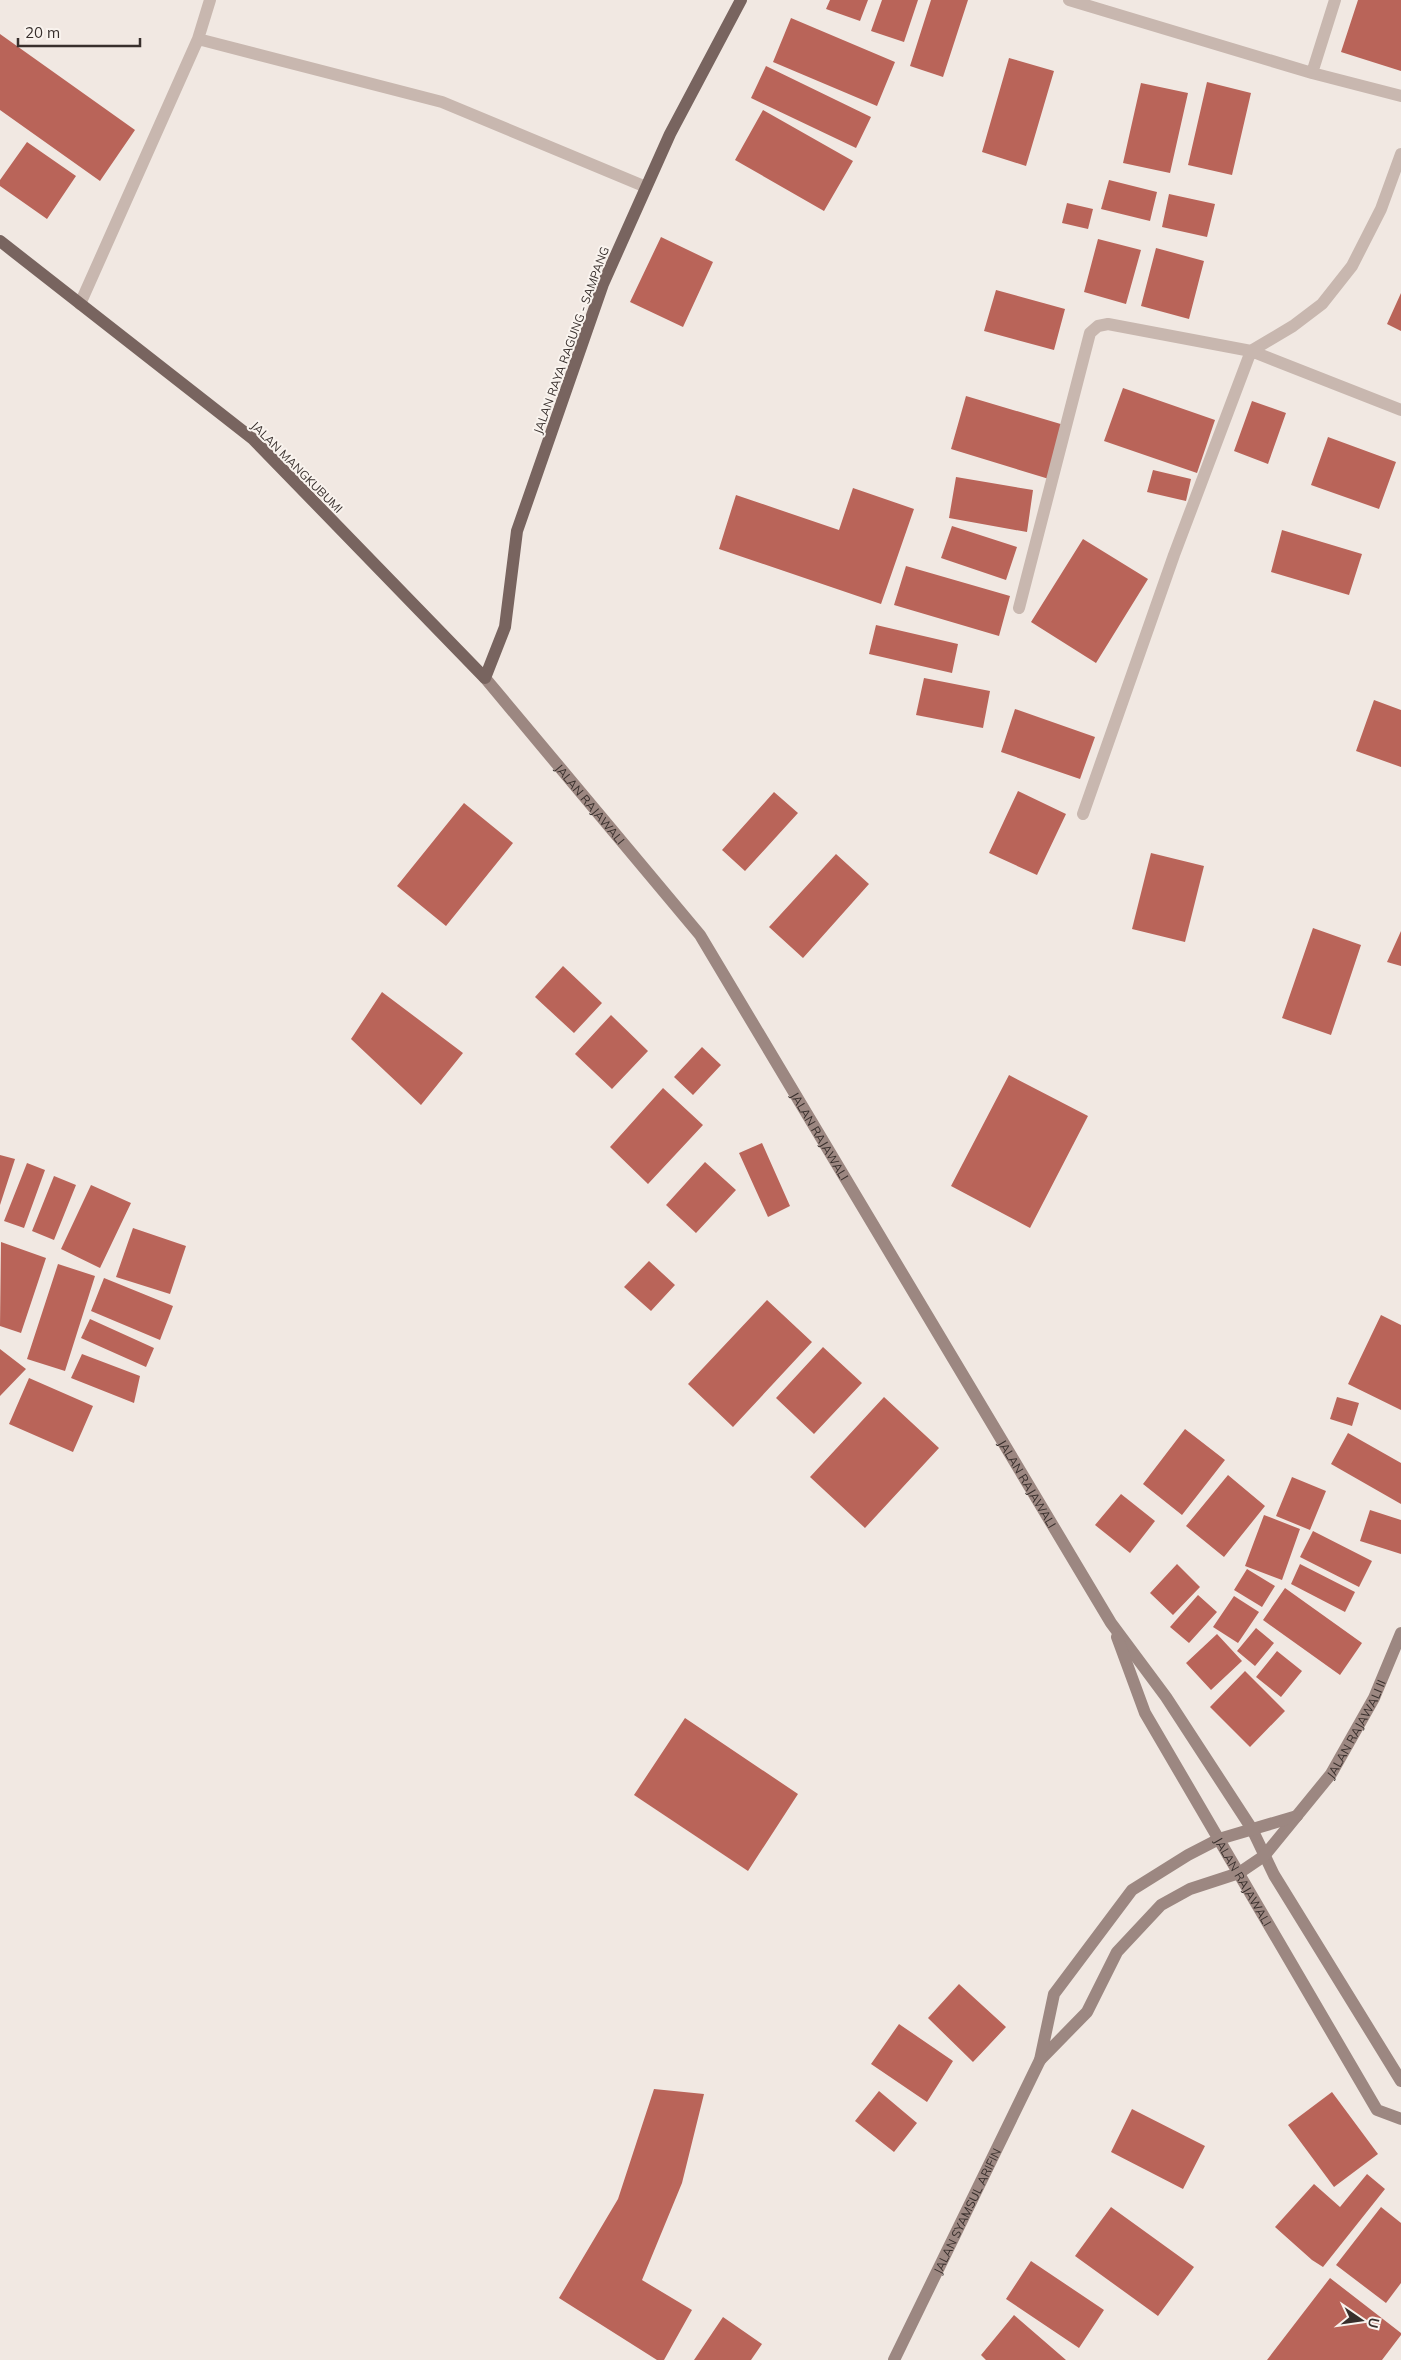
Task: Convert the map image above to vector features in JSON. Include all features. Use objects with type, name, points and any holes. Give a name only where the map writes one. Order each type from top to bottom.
[{"type":"main road","name":"JALAN RAYA RAGUNG - SAMPANG","points":[[485,678],[505,627],[517,531],[603,284],[670,134],[741,0]]},
{"type":"main road","name":"JALAN MANGKUBUMI","points":[[0,241],[253,439],[485,678]]},
{"type":"main road","name":"JALAN RAJAWALI","points":[[485,678],[700,935],[1111,1623],[1166,1697],[1252,1828],[1264,1856],[1401,2081]]},
{"type":"main road","name":"JALAN RAJAWALI","points":[[1111,1623],[1145,1713],[1377,2110],[1401,2119]]},
{"type":"main road","name":"JALAN RAJAWALI II","points":[[1264,1856],[1336,1766],[1374,1698],[1401,1633]]},
{"type":"main road","name":"JALAN SYAMSUL ARIFIN","points":[[894,2360],[1040,2060],[1054,1994],[1132,1890],[1188,1855],[1219,1839],[1297,1816]]},
{"type":"main road","name":"JALAN SYAMSUL ARIFIN","points":[[1040,2060],[1087,2012],[1117,1952],[1161,1905],[1190,1889],[1239,1873],[1264,1856]]},
{"type":"street","points":[[80,304],[198,39],[210,0]]},
{"type":"street","points":[[1069,0],[1109,5],[1312,73],[1401,96]]},
{"type":"street","points":[[1312,73],[1335,0]]},
{"type":"street","points":[[198,39],[442,102],[646,187]]},
{"type":"street","points":[[1083,814],[1174,555],[1252,351],[1293,326],[1322,304],[1352,266],[1381,209],[1401,154]]},
{"type":"street","points":[[1019,608],[1090,333],[1098,326],[1108,324],[1252,351],[1401,410]]},
{"type":"building","points":[[830,0],[868,0],[860,21],[826,9]]},
{"type":"building","points":[[882,0],[918,0],[904,42],[871,31]]},
{"type":"building","points":[[931,0],[968,0],[943,77],[910,66]]},
{"type":"building","points":[[1358,0],[1401,0],[1401,71],[1341,52]]},
{"type":"building","points":[[791,18],[895,62],[877,106],[773,62]]},
{"type":"building","points":[[0,34],[135,130],[100,181],[0,110]]},
{"type":"building","points":[[1009,58],[1054,71],[1026,166],[982,152]]},
{"type":"building","points":[[766,66],[871,117],[856,148],[751,98]]},
{"type":"building","points":[[1207,82],[1251,93],[1232,175],[1188,165]]},
{"type":"building","points":[[1141,83],[1188,93],[1170,173],[1123,163]]},
{"type":"building","points":[[763,110],[853,161],[824,211],[735,160]]},
{"type":"building","points":[[27,142],[76,176],[47,219],[0,186],[0,180]]},
{"type":"building","points":[[1109,180],[1157,192],[1150,221],[1101,209]]},
{"type":"building","points":[[1169,194],[1215,204],[1207,237],[1162,227]]},
{"type":"building","points":[[1067,203],[1093,209],[1088,229],[1062,223]]},
{"type":"building","points":[[661,237],[713,262],[683,327],[630,302]]},
{"type":"building","points":[[1098,239],[1141,250],[1126,304],[1084,292]]},
{"type":"building","points":[[1156,248],[1204,261],[1189,319],[1141,306]]},
{"type":"building","points":[[996,290],[1065,309],[1054,350],[984,331]]},
{"type":"building","points":[[1401,293],[1401,331],[1387,324]]},
{"type":"building","points":[[1123,388],[1215,420],[1197,473],[1104,441]]},
{"type":"building","points":[[966,396],[1064,425],[1049,479],[951,449]]},
{"type":"building","points":[[1252,401],[1286,413],[1268,464],[1234,451]]},
{"type":"building","points":[[1328,437],[1396,462],[1379,509],[1311,485]]},
{"type":"building","points":[[1153,470],[1191,479],[1186,501],[1147,492]]},
{"type":"building","points":[[956,477],[1033,490],[1027,532],[949,518]]},
{"type":"building","points":[[853,488],[914,509],[881,604],[719,549],[736,495],[839,530]]},
{"type":"building","points":[[952,526],[1017,547],[1006,580],[941,558]]},
{"type":"building","points":[[1282,530],[1362,554],[1349,595],[1271,572]]},
{"type":"building","points":[[1083,539],[1148,579],[1096,663],[1031,622]]},
{"type":"building","points":[[906,566],[1010,596],[999,636],[894,605]]},
{"type":"building","points":[[876,625],[958,644],[952,673],[869,654]]},
{"type":"building","points":[[924,678],[990,691],[983,728],[916,715]]},
{"type":"building","points":[[1374,700],[1401,710],[1401,767],[1356,751]]},
{"type":"building","points":[[1015,709],[1095,737],[1080,779],[1001,752]]},
{"type":"building","points":[[1018,791],[1066,814],[1037,875],[989,853]]},
{"type":"building","points":[[774,792],[798,813],[745,871],[722,850]]},
{"type":"building","points":[[464,803],[513,843],[446,926],[397,886]]},
{"type":"building","points":[[1151,853],[1204,866],[1185,942],[1132,929]]},
{"type":"building","points":[[836,854],[869,884],[803,958],[769,927]]},
{"type":"building","points":[[1313,928],[1361,945],[1331,1035],[1282,1018]]},
{"type":"building","points":[[1401,931],[1401,966],[1387,962]]},
{"type":"building","points":[[563,966],[602,1003],[574,1033],[535,997]]},
{"type":"building","points":[[382,992],[463,1053],[421,1105],[351,1039]]},
{"type":"building","points":[[611,1015],[648,1051],[612,1089],[575,1054]]},
{"type":"building","points":[[702,1047],[721,1065],[693,1095],[674,1077]]},
{"type":"building","points":[[1009,1075],[1088,1116],[1030,1228],[951,1186]]},
{"type":"building","points":[[663,1088],[703,1125],[648,1184],[610,1147]]},
{"type":"building","points":[[762,1143],[790,1206],[768,1217],[739,1153]]},
{"type":"building","points":[[0,1155],[15,1159],[0,1205]]},
{"type":"building","points":[[705,1162],[736,1190],[696,1233],[666,1205]]},
{"type":"building","points":[[27,1163],[45,1170],[24,1228],[4,1221]]},
{"type":"building","points":[[54,1176],[76,1185],[54,1240],[32,1231]]},
{"type":"building","points":[[91,1185],[131,1203],[100,1268],[61,1249]]},
{"type":"building","points":[[133,1228],[186,1246],[170,1294],[116,1277]]},
{"type":"building","points":[[1,1242],[46,1258],[21,1333],[0,1326]]},
{"type":"building","points":[[649,1261],[675,1285],[651,1311],[624,1287]]},
{"type":"building","points":[[58,1264],[95,1276],[65,1371],[27,1359]]},
{"type":"building","points":[[104,1278],[173,1306],[160,1340],[91,1311]]},
{"type":"building","points":[[767,1300],[812,1342],[733,1427],[688,1384]]},
{"type":"building","points":[[1381,1315],[1401,1325],[1401,1410],[1348,1384]]},
{"type":"building","points":[[90,1319],[154,1348],[146,1367],[81,1338]]},
{"type":"building","points":[[823,1347],[862,1383],[814,1434],[776,1398]]},
{"type":"building","points":[[0,1349],[26,1369],[0,1396]]},
{"type":"building","points":[[82,1354],[140,1376],[134,1403],[71,1378]]},
{"type":"building","points":[[29,1378],[93,1406],[73,1452],[9,1424]]},
{"type":"building","points":[[884,1397],[939,1448],[865,1528],[810,1477]]},
{"type":"building","points":[[1337,1397],[1359,1403],[1352,1426],[1330,1419]]},
{"type":"building","points":[[1185,1429],[1225,1460],[1182,1515],[1143,1484]]},
{"type":"building","points":[[1348,1433],[1401,1463],[1401,1504],[1331,1464]]},
{"type":"building","points":[[1228,1475],[1265,1506],[1224,1557],[1186,1526]]},
{"type":"building","points":[[1292,1477],[1326,1491],[1310,1530],[1276,1516]]},
{"type":"building","points":[[1121,1494],[1155,1521],[1130,1553],[1095,1525]]},
{"type":"building","points":[[1370,1510],[1401,1520],[1401,1554],[1360,1541]]},
{"type":"building","points":[[1264,1515],[1300,1529],[1282,1580],[1245,1566]]},
{"type":"building","points":[[1313,1531],[1372,1561],[1359,1587],[1300,1557]]},
{"type":"building","points":[[1177,1564],[1200,1587],[1173,1615],[1150,1593]]},
{"type":"building","points":[[1300,1564],[1355,1592],[1345,1612],[1291,1584]]},
{"type":"building","points":[[1247,1569],[1275,1586],[1262,1607],[1234,1590]]},
{"type":"building","points":[[1285,1588],[1362,1643],[1340,1675],[1263,1620]]},
{"type":"building","points":[[1198,1595],[1217,1612],[1189,1643],[1170,1627]]},
{"type":"building","points":[[1234,1596],[1259,1612],[1238,1643],[1213,1627]]},
{"type":"building","points":[[1256,1628],[1274,1643],[1255,1666],[1237,1651]]},
{"type":"building","points":[[1217,1634],[1242,1661],[1211,1690],[1186,1663]]},
{"type":"building","points":[[1277,1651],[1302,1671],[1281,1697],[1256,1677]]},
{"type":"building","points":[[1245,1671],[1285,1711],[1250,1747],[1210,1707]]},
{"type":"building","points":[[685,1718],[798,1794],[748,1871],[634,1795]]},
{"type":"building","points":[[959,1984],[1006,2027],[973,2062],[928,2018]]},
{"type":"building","points":[[899,2024],[953,2061],[927,2102],[871,2064]]},
{"type":"building","points":[[654,2089],[704,2094],[682,2183],[642,2280],[692,2310],[664,2360],[657,2360],[559,2298],[618,2199]]},
{"type":"building","points":[[879,2091],[917,2123],[894,2152],[855,2121]]},
{"type":"building","points":[[1332,2092],[1378,2154],[1334,2187],[1288,2125]]},
{"type":"building","points":[[1132,2109],[1205,2146],[1183,2189],[1111,2152]]},
{"type":"building","points":[[1367,2174],[1385,2189],[1323,2267],[1312,2260],[1275,2227],[1314,2184],[1340,2207]]},
{"type":"building","points":[[1111,2207],[1194,2267],[1158,2316],[1075,2256]]},
{"type":"building","points":[[1381,2207],[1401,2223],[1401,2283],[1386,2303],[1336,2265]]},
{"type":"building","points":[[1031,2261],[1104,2310],[1079,2348],[1006,2299]]},
{"type":"building","points":[[1330,2278],[1401,2333],[1382,2360],[1267,2360]]},
{"type":"building","points":[[1014,2315],[1066,2360],[986,2360],[981,2355]]},
{"type":"building","points":[[723,2317],[762,2344],[751,2360],[694,2360]]}]
